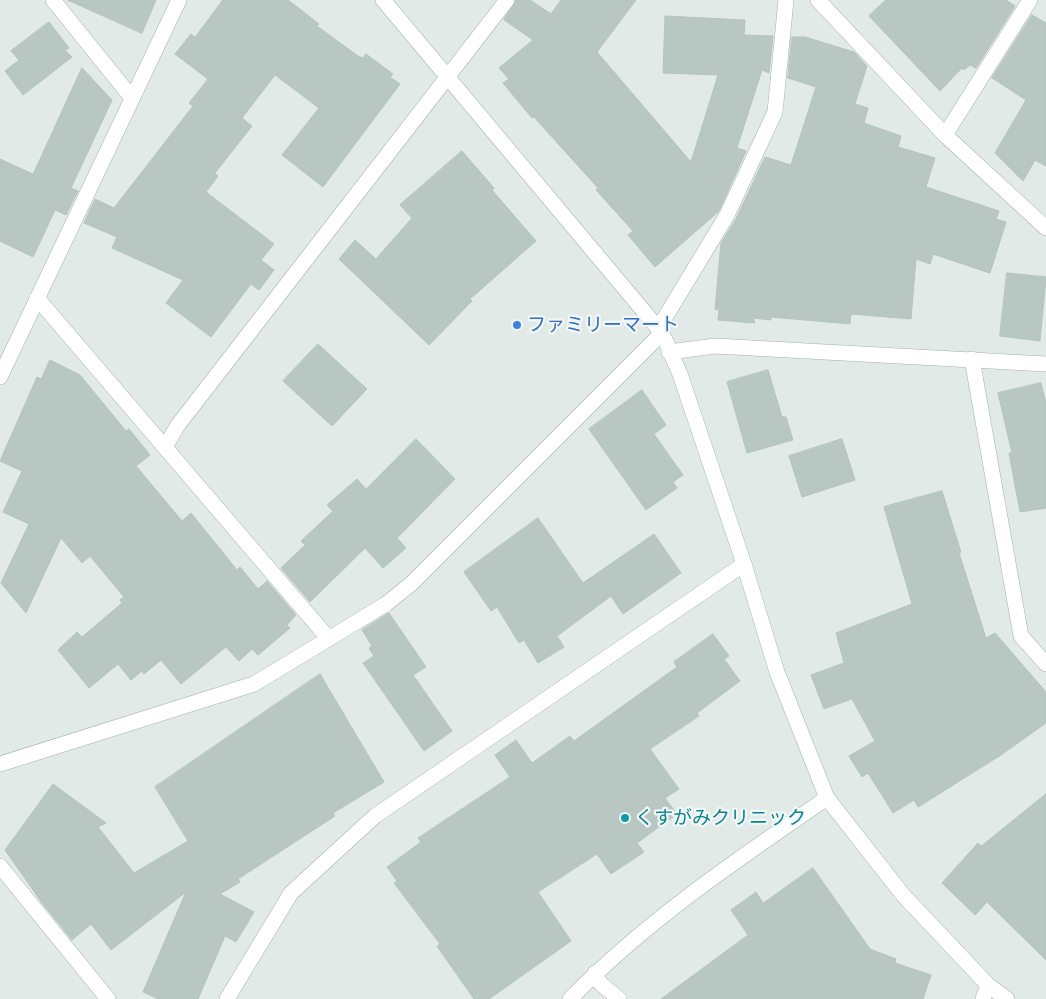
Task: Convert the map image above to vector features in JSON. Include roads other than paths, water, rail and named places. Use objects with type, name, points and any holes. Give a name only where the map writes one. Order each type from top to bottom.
[{"type":"street","points":[[53,0],[132,98]]},
{"type":"street","points":[[0,377],[179,0]]},
{"type":"street","points":[[383,0],[660,331],[680,374],[744,564],[777,672],[827,798],[903,895],[985,992],[1007,999]]},
{"type":"street","points":[[165,448],[178,424],[507,0]]},
{"type":"street","points":[[0,764],[254,684],[386,604],[411,584],[660,331],[727,215],[775,112],[786,0]]},
{"type":"street","points":[[818,0],[945,135],[1046,228]]},
{"type":"street","points":[[945,135],[1030,0]]},
{"type":"street","points":[[37,298],[329,639]]},
{"type":"street","points":[[669,352],[715,346],[1046,364]]},
{"type":"street","points":[[972,359],[1021,636],[1046,664]]},
{"type":"street","points":[[227,999],[291,893],[375,816],[744,564]]},
{"type":"street","points":[[570,999],[595,973],[738,858],[827,798]]},
{"type":"street","points":[[0,866],[108,999]]},
{"type":"street","points":[[595,973],[600,983],[619,999]]},
{"type":"place","name":"ファミリーマート","points":[[517,325]]},
{"type":"place","name":"くすがみクリニック","points":[[625,818]]}]
